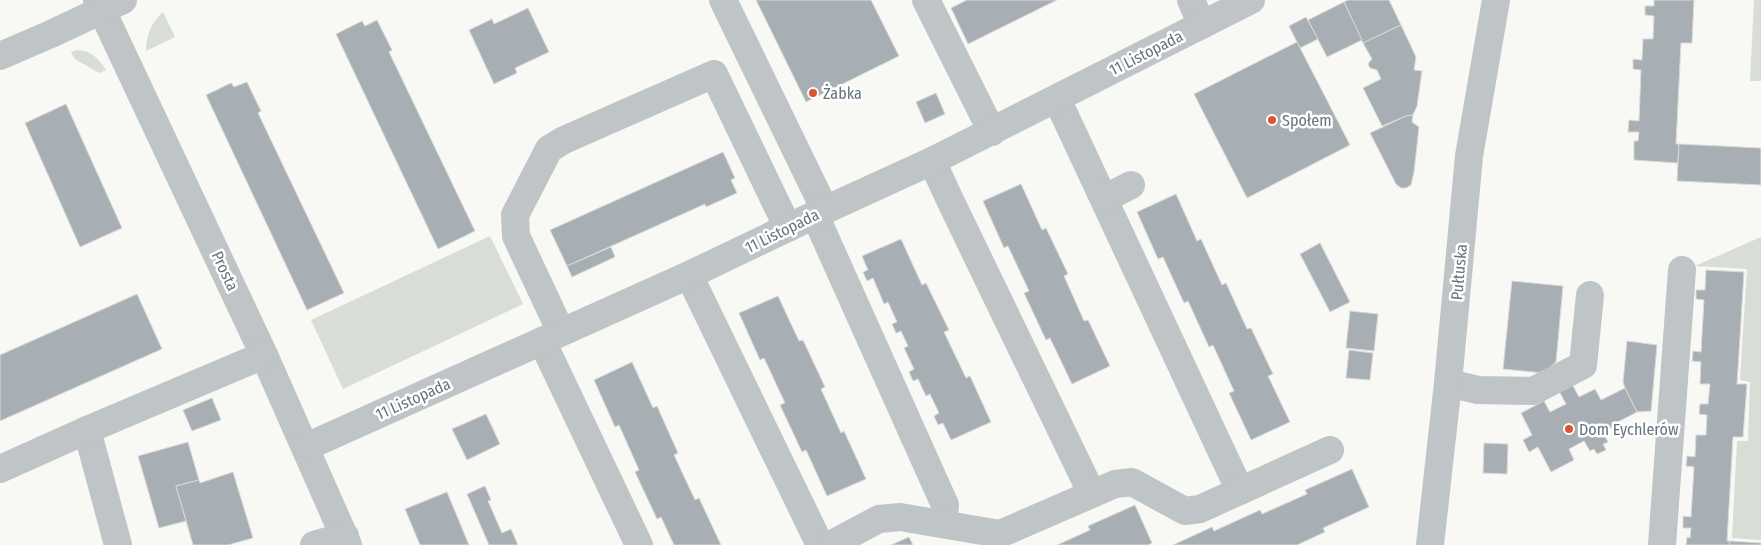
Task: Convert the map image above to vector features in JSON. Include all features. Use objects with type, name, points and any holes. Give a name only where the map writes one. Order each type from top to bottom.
[{"type":"street","points":[[723,0],[820,212],[945,504],[943,524]]},
{"type":"street","points":[[926,0],[992,132]]},
{"type":"street","points":[[1191,0],[1202,25]]},
{"type":"street","name":"11 Listopada","points":[[306,447],[689,275],[932,161],[1251,0]]},
{"type":"street","name":"Pułtuska","points":[[1430,545],[1448,383],[1469,156],[1496,0]]},
{"type":"street","points":[[0,56],[107,4]]},
{"type":"street","name":"Prosta","points":[[107,4],[347,541]]},
{"type":"street","points":[[639,545],[552,337],[516,236],[515,215],[549,149],[564,140],[714,74],[788,228]]},
{"type":"street","points":[[1057,99],[1240,491]]},
{"type":"street","points":[[932,161],[1092,494]]},
{"type":"street","points":[[1104,198],[1131,186]]},
{"type":"street","points":[[1662,545],[1682,270]]},
{"type":"street","points":[[689,275],[820,545]]},
{"type":"street","points":[[1448,383],[1478,390],[1533,391],[1583,365],[1590,295]]},
{"type":"street","points":[[0,469],[264,355]]},
{"type":"street","points":[[87,430],[118,545]]},
{"type":"street","points":[[830,545],[879,519],[900,517],[1000,534],[1115,484],[1132,482],[1185,510],[1200,509],[1330,450]]},
{"type":"street","points":[[314,545],[347,541]]},
{"type":"shaded area","points":[[1754,0],[1761,0],[1761,81],[1750,81]]},
{"type":"shaded area","points":[[163,12],[175,37],[146,51],[150,30],[155,20]]},
{"type":"shaded area","points":[[77,50],[94,56],[106,70],[99,73],[75,59],[71,52]]},
{"type":"shaded area","points":[[490,236],[523,304],[343,389],[311,320]]},
{"type":"shaded area","points":[[1761,237],[1761,540],[1732,538],[1737,441],[1748,441],[1750,382],[1740,380],[1747,269],[1695,266]]},
{"type":"building","points":[[756,0],[871,0],[899,56],[806,102]]},
{"type":"building","points":[[967,0],[1057,0],[968,44],[951,8]]},
{"type":"building","points":[[1348,0],[1389,0],[1401,25],[1363,43],[1344,2]]},
{"type":"building","points":[[1654,0],[1694,0],[1692,43],[1681,43],[1676,144],[1679,144],[1678,163],[1634,160],[1634,141],[1638,141],[1639,132],[1628,132],[1629,120],[1639,121],[1641,70],[1633,69],[1633,59],[1642,60],[1643,39],[1653,39],[1654,16],[1645,15],[1645,6],[1654,6]]},
{"type":"building","points":[[1344,2],[1362,40],[1327,57],[1308,20]]},
{"type":"building","points":[[528,8],[549,52],[515,68],[517,73],[494,84],[469,30],[492,19],[494,24]]},
{"type":"building","points":[[1306,17],[1318,39],[1300,48],[1289,26]]},
{"type":"building","points":[[377,20],[392,50],[389,52],[475,231],[438,249],[336,34],[362,21],[365,26]]},
{"type":"building","points":[[1401,25],[1416,57],[1414,70],[1422,71],[1417,106],[1413,115],[1382,126],[1363,88],[1381,79],[1377,70],[1370,68],[1368,64],[1372,59],[1363,43]]},
{"type":"building","name":"Społem","points":[[1297,42],[1350,145],[1247,198],[1194,94]]},
{"type":"building","points":[[247,82],[261,111],[258,113],[344,293],[307,310],[206,95],[231,83],[234,87]]},
{"type":"building","points":[[936,93],[945,114],[925,123],[916,102]]},
{"type":"building","points":[[66,104],[122,228],[80,247],[25,123]]},
{"type":"building","points":[[1413,115],[1412,122],[1419,127],[1414,172],[1411,185],[1401,188],[1396,184],[1370,133],[1406,116]]},
{"type":"building","points":[[1679,144],[1761,148],[1761,185],[1677,181]]},
{"type":"building","points":[[723,152],[735,178],[731,180],[737,193],[706,207],[705,204],[567,266],[550,230]]},
{"type":"building","points":[[1021,184],[1042,230],[1046,228],[1068,274],[1064,276],[1084,321],[1088,320],[1110,366],[1072,384],[1050,338],[1046,340],[1024,293],[1029,291],[1008,246],[1004,248],[983,201]]},
{"type":"building","points":[[1176,194],[1197,241],[1201,239],[1222,285],[1226,283],[1247,329],[1251,328],[1273,374],[1268,376],[1290,422],[1251,440],[1229,393],[1234,391],[1213,345],[1209,347],[1188,301],[1184,303],[1163,257],[1158,259],[1137,212]]},
{"type":"building","points":[[901,239],[922,285],[926,283],[949,330],[944,332],[966,378],[970,376],[991,422],[951,440],[943,423],[938,425],[934,416],[939,413],[930,394],[926,396],[918,379],[913,381],[909,372],[914,369],[904,348],[908,346],[901,331],[896,333],[892,324],[897,322],[888,302],[884,304],[873,278],[867,281],[863,272],[868,270],[862,256]]},
{"type":"building","points":[[1320,243],[1350,302],[1330,312],[1300,254]]},
{"type":"building","points":[[611,247],[615,257],[572,277],[567,266]]},
{"type":"building","points":[[1706,270],[1744,272],[1737,384],[1747,384],[1743,437],[1733,437],[1727,541],[1730,541],[1729,545],[1686,545],[1687,537],[1690,538],[1691,528],[1683,528],[1683,516],[1691,517],[1694,467],[1686,466],[1687,456],[1695,457],[1696,435],[1706,435],[1707,415],[1699,414],[1700,404],[1708,404],[1710,384],[1700,384],[1701,362],[1692,361],[1693,351],[1701,352],[1704,300],[1696,299],[1696,290],[1705,290]]},
{"type":"building","points":[[1512,281],[1563,286],[1556,362],[1543,373],[1503,369]]},
{"type":"building","points":[[137,294],[162,349],[0,421],[0,355]]},
{"type":"building","points":[[778,296],[799,341],[803,340],[825,387],[821,389],[841,433],[844,431],[866,479],[827,496],[806,450],[802,452],[780,405],[785,403],[764,358],[760,360],[739,313]]},
{"type":"building","points":[[1350,311],[1378,314],[1374,351],[1346,348]]},
{"type":"building","points":[[1627,341],[1657,345],[1651,411],[1637,412],[1625,388],[1623,382]]},
{"type":"building","points":[[1349,350],[1373,353],[1370,380],[1346,378]]},
{"type":"building","points":[[632,362],[653,408],[657,406],[678,453],[674,455],[695,500],[699,498],[721,545],[674,545],[661,517],[657,519],[635,472],[639,470],[619,425],[615,427],[594,380]]},
{"type":"building","name":"Dom Eychlerów","points":[[1572,384],[1579,397],[1595,389],[1601,400],[1625,388],[1637,412],[1603,432],[1608,442],[1603,444],[1606,450],[1597,454],[1594,449],[1590,451],[1584,441],[1569,449],[1574,460],[1551,472],[1538,447],[1529,452],[1523,440],[1532,435],[1521,413],[1544,401],[1550,412],[1566,404],[1559,391]]},
{"type":"building","points":[[212,398],[221,420],[192,431],[183,410]]},
{"type":"building","points":[[486,414],[500,444],[467,460],[452,429]]},
{"type":"building","points":[[188,442],[199,480],[176,486],[186,521],[159,528],[138,456]]},
{"type":"building","points":[[1484,443],[1508,444],[1507,474],[1483,473]]},
{"type":"building","points":[[1352,469],[1369,507],[1323,528],[1325,532],[1297,545],[1173,545],[1212,527],[1214,531],[1260,510],[1262,514],[1307,494],[1305,490]]},
{"type":"building","points":[[233,472],[253,538],[228,545],[193,545],[176,486],[199,480],[200,483]]},
{"type":"building","points":[[485,486],[491,500],[488,501],[502,533],[511,529],[518,545],[489,545],[467,494]]},
{"type":"building","points":[[447,492],[469,545],[420,545],[405,509]]},
{"type":"building","points":[[1135,505],[1152,543],[1148,545],[1057,545],[1090,530],[1088,526]]},
{"type":"building","points":[[909,537],[913,545],[891,545]]},
{"type":"building","points":[[1730,541],[1761,543],[1761,545],[1729,545]]},
{"type":"place","name":"Żabka","points":[[813,93]]},
{"type":"place","name":"Społem","points":[[1272,120]]},
{"type":"place","name":"Dom Eychlerów","points":[[1569,429]]}]
